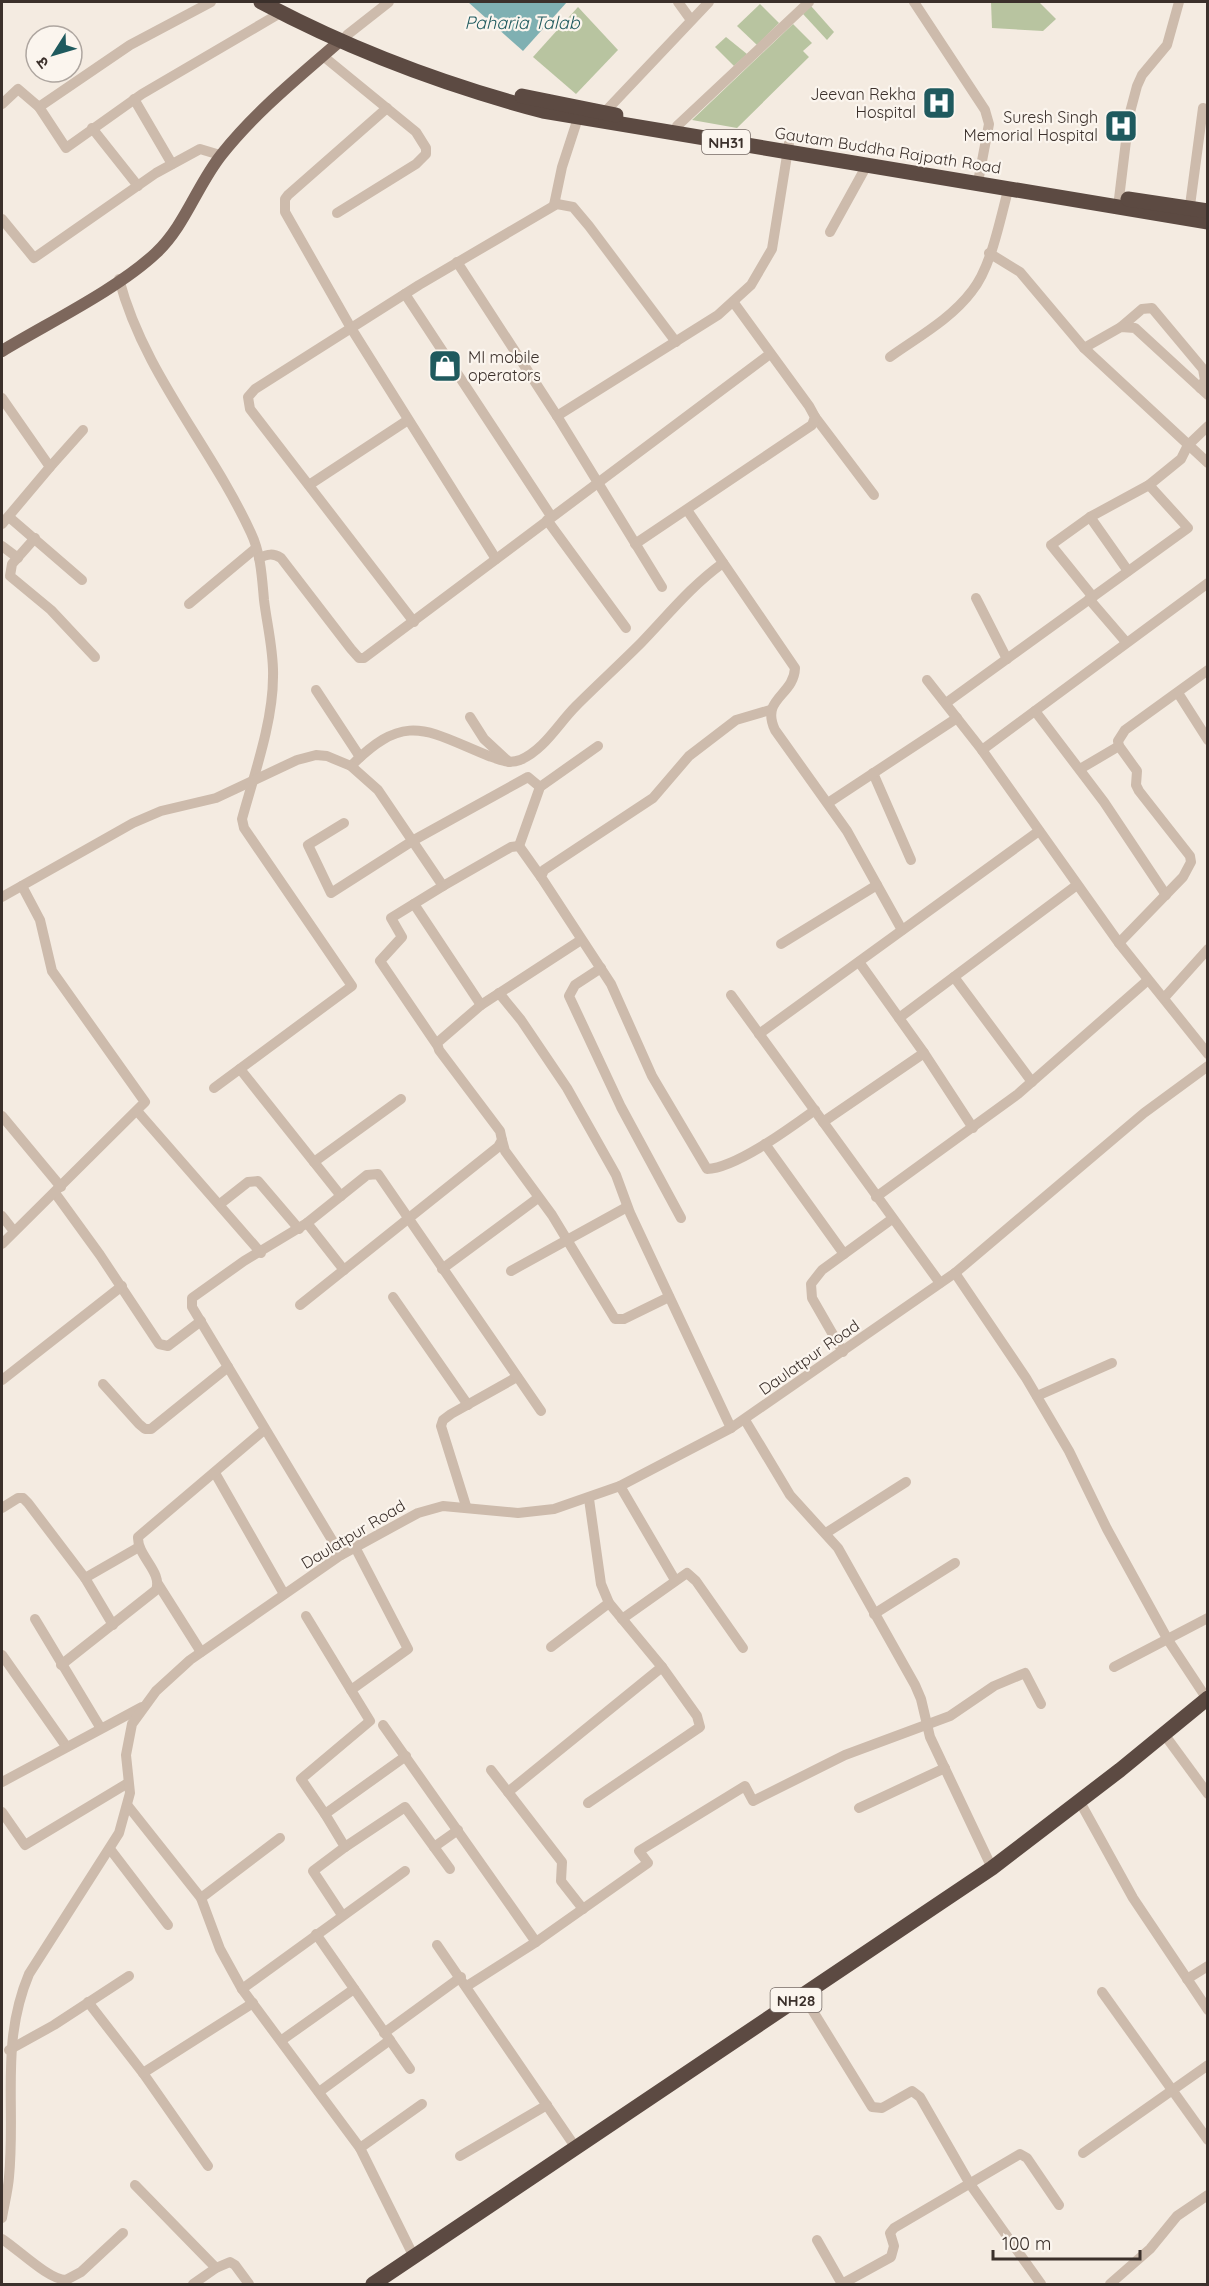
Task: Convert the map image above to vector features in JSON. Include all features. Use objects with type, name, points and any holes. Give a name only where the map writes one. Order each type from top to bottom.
[{"type":"highway","name":"Gautam Buddha Rajpath Road","points":[[261,2],[281,7],[442,82],[578,118],[599,117],[788,148],[867,165],[979,178],[1009,187],[1189,214],[1208,222]]},
{"type":"highway","name":"NH31","points":[[344,38],[465,81],[599,117],[677,126],[788,148],[1119,203]]},
{"type":"highway","name":"NH31","points":[[1189,214],[1208,211]]},
{"type":"highway","name":"NH28","points":[[373,2284],[992,1868],[1080,1802],[1207,1699]]},
{"type":"main road","points":[[2,351],[119,279],[156,253],[167,242],[220,155],[257,115],[344,38]]},
{"type":"street","points":[[39,107],[130,45],[211,2]]},
{"type":"street","points":[[344,38],[389,2]]},
{"type":"street","points":[[678,2],[690,20]]},
{"type":"street","points":[[599,117],[709,2]]},
{"type":"street","points":[[677,126],[809,2]]},
{"type":"street","points":[[1119,203],[1129,116],[1137,86],[1142,75],[1167,45],[1179,2]]},
{"type":"street","points":[[917,3],[985,110],[989,124],[979,178]]},
{"type":"street","points":[[2,104],[18,89],[39,107],[66,148],[135,99],[281,7]]},
{"type":"street","points":[[323,56],[416,132],[426,148],[426,154],[416,164],[337,213]]},
{"type":"street","points":[[135,99],[172,164]]},
{"type":"street","points":[[387,108],[296,187],[285,200],[284,205],[289,221],[351,328],[496,559]]},
{"type":"street","points":[[1189,214],[1203,108]]},
{"type":"street","points":[[554,205],[562,167],[578,118]]},
{"type":"street","points":[[92,128],[138,186]]},
{"type":"street","points":[[557,416],[676,342],[734,303],[752,285],[772,249],[788,148]]},
{"type":"street","points":[[2,219],[34,258],[172,164],[200,149],[220,155]]},
{"type":"street","points":[[830,232],[867,165]]},
{"type":"street","points":[[890,357],[958,307],[974,290],[989,253],[1009,187]]},
{"type":"street","points":[[414,622],[250,409],[248,397],[255,389],[457,262],[554,205],[564,203],[573,207],[676,342]]},
{"type":"street","points":[[989,253],[1020,272],[1083,348],[1208,463]]},
{"type":"street","points":[[457,262],[557,416],[662,587]]},
{"type":"street","points":[[119,279],[146,352],[180,413],[238,506],[258,553],[273,674],[272,696],[242,819],[244,828],[352,986],[214,1088]]},
{"type":"street","points":[[405,294],[549,518],[626,628]]},
{"type":"street","points":[[734,303],[874,495]]},
{"type":"street","points":[[1083,348],[1121,327],[1142,309],[1152,308],[1203,369],[1205,385]]},
{"type":"street","points":[[1121,327],[1135,328],[1205,385]]},
{"type":"street","points":[[189,604],[258,553],[268,554],[281,558],[359,658],[371,656],[597,481],[770,354]]},
{"type":"street","points":[[2,398],[50,467]]},
{"type":"street","points":[[635,544],[806,431],[812,425],[815,417]]},
{"type":"street","points":[[309,485],[408,420]]},
{"type":"street","points":[[1126,642],[1051,544],[1090,517],[1149,484],[1181,459],[1188,445],[1208,426]]},
{"type":"street","points":[[82,580],[35,538],[5,521],[83,430]]},
{"type":"street","points":[[946,703],[1188,528],[1149,484]]},
{"type":"street","points":[[687,510],[795,668],[791,683],[770,710],[769,718],[775,730],[828,803],[902,930]]},
{"type":"street","points":[[1090,517],[1128,571]]},
{"type":"street","points":[[35,538],[9,571],[10,576],[51,610],[94,657]]},
{"type":"street","points":[[2,546],[18,558]]},
{"type":"street","points":[[351,766],[383,738],[405,729],[444,736],[509,762],[519,760],[549,738],[569,714],[642,642],[687,592],[723,563]]},
{"type":"street","points":[[982,750],[1208,583]]},
{"type":"street","points":[[976,598],[1007,660]]},
{"type":"street","points":[[1119,943],[1190,867],[1190,856],[1139,791],[1136,785],[1137,771],[1119,746],[1120,735],[1208,670]]},
{"type":"street","points":[[927,680],[982,750],[1119,943],[1208,1054]]},
{"type":"street","points":[[316,690],[360,757]]},
{"type":"street","points":[[1178,693],[1208,740]]},
{"type":"street","points":[[541,877],[544,870],[653,798],[689,756],[736,720],[770,710]]},
{"type":"street","points":[[1035,711],[1080,770],[1166,895]]},
{"type":"street","points":[[470,717],[484,739],[509,762]]},
{"type":"street","points":[[828,803],[957,718]]},
{"type":"street","points":[[519,846],[540,787],[598,746]]},
{"type":"street","points":[[1080,770],[1119,746]]},
{"type":"street","points":[[2,897],[133,823],[161,812],[216,798],[297,760],[316,755],[327,756],[351,766],[378,790],[443,886]]},
{"type":"street","points":[[873,773],[911,860]]},
{"type":"street","points":[[344,823],[308,845],[331,893],[414,840],[528,777],[540,787]]},
{"type":"street","points":[[759,1034],[1039,831]]},
{"type":"street","points":[[519,846],[601,968],[624,1008],[652,1076],[707,1169],[722,1167],[765,1144],[815,1110]]},
{"type":"street","points":[[519,846],[511,847],[392,918],[402,937],[380,961],[437,1045],[500,1131],[505,1151],[552,1215],[615,1319],[624,1319],[669,1297]]},
{"type":"street","points":[[781,944],[877,885]]},
{"type":"street","points":[[899,1018],[1077,885]]},
{"type":"street","points":[[2,1244],[13,1230],[58,1190],[96,1149],[138,1112],[145,1102],[52,971],[40,920],[22,886]]},
{"type":"street","points":[[414,904],[481,1005]]},
{"type":"street","points":[[437,1045],[439,1039],[481,1005],[581,940]]},
{"type":"street","points":[[1164,998],[1208,949]]},
{"type":"street","points":[[859,962],[924,1053],[973,1128]]},
{"type":"street","points":[[601,968],[575,985],[569,996],[621,1107],[681,1218]]},
{"type":"street","points":[[954,977],[1032,1082]]},
{"type":"street","points":[[876,1197],[973,1128],[1032,1082],[1148,980]]},
{"type":"street","points":[[499,993],[521,1020],[567,1088],[616,1175],[627,1208],[731,1428]]},
{"type":"street","points":[[731,995],[940,1283]]},
{"type":"street","points":[[823,1122],[924,1053]]},
{"type":"street","name":"Daulatpur Road","points":[[2,2218],[9,2178],[5,2118],[9,2050],[18,1999],[29,1974],[110,1849],[128,1806],[126,1755],[128,1737],[142,1707],[156,1691],[201,1653],[341,1555],[418,1513],[443,1506],[466,1506],[518,1513],[554,1509],[589,1499],[620,1486],[745,1420],[955,1273],[1144,1113],[1208,1066]]},
{"type":"street","points":[[240,1069],[341,1196]]},
{"type":"street","points":[[314,1162],[401,1099]]},
{"type":"street","points":[[138,1112],[261,1252]]},
{"type":"street","points":[[2,1116],[58,1190],[163,1347],[173,1343],[201,1321]]},
{"type":"street","points":[[300,1305],[498,1147],[502,1140]]},
{"type":"street","points":[[765,1144],[844,1254]]},
{"type":"street","points":[[341,1555],[192,1307],[192,1298],[244,1261],[303,1226],[367,1175],[378,1174],[541,1411]]},
{"type":"street","points":[[220,1204],[248,1182],[258,1181],[344,1270]]},
{"type":"street","points":[[442,1269],[538,1198]]},
{"type":"street","points":[[511,1271],[627,1208]]},
{"type":"street","points":[[2,1216],[13,1230]]},
{"type":"street","points":[[843,1352],[810,1292],[813,1279],[892,1219]]},
{"type":"street","points":[[955,1273],[1037,1396],[1069,1451],[1107,1529],[1168,1640],[1207,1699]]},
{"type":"street","points":[[2,1380],[122,1286]]},
{"type":"street","points":[[393,1297],[468,1405]]},
{"type":"street","points":[[1037,1396],[1112,1363]]},
{"type":"street","points":[[103,1384],[139,1424],[151,1429],[228,1367]]},
{"type":"street","points":[[466,1506],[441,1426],[443,1420],[517,1377]]},
{"type":"street","points":[[745,1420],[790,1495],[838,1548],[915,1685],[921,1699],[925,1726],[992,1868]]},
{"type":"street","points":[[201,1653],[158,1584],[139,1547],[138,1537],[264,1430]]},
{"type":"street","points":[[215,1473],[285,1594]]},
{"type":"street","points":[[826,1533],[906,1482]]},
{"type":"street","points":[[620,1486],[675,1580]]},
{"type":"street","points":[[2,1508],[23,1497],[85,1578],[112,1625]]},
{"type":"street","points":[[588,1803],[700,1727],[697,1716],[662,1667],[609,1603],[601,1584],[589,1499]]},
{"type":"street","points":[[85,1578],[139,1547]]},
{"type":"street","points":[[351,1690],[408,1649],[355,1547]]},
{"type":"street","points":[[874,1614],[955,1563]]},
{"type":"street","points":[[622,1619],[684,1574],[690,1574],[742,1648]]},
{"type":"street","points":[[61,1665],[156,1590],[158,1584]]},
{"type":"street","points":[[551,1647],[609,1603]]},
{"type":"street","points":[[306,1616],[370,1721],[301,1779],[345,1847]]},
{"type":"street","points":[[1114,1667],[1208,1618]]},
{"type":"street","points":[[35,1619],[100,1727]]},
{"type":"street","points":[[2,1655],[66,1746]]},
{"type":"street","points":[[508,1792],[662,1667]]},
{"type":"street","points":[[319,2092],[387,2036],[464,1982],[536,1942],[648,1863],[639,1851],[745,1786],[753,1800],[845,1755],[950,1716],[994,1686],[1025,1673],[1041,1704]]},
{"type":"street","points":[[2,1780],[142,1707]]},
{"type":"street","points":[[383,1725],[536,1942]]},
{"type":"street","points":[[1164,1734],[1208,1794]]},
{"type":"street","points":[[325,1814],[406,1756]]},
{"type":"street","points":[[859,1808],[945,1768]]},
{"type":"street","points":[[491,1770],[562,1862],[561,1881],[583,1909]]},
{"type":"street","points":[[2,1812],[25,1845],[128,1783]]},
{"type":"street","points":[[1080,1802],[1134,1898],[1208,2010]]},
{"type":"street","points":[[128,1806],[201,1898],[220,1950],[242,1989],[360,2148],[414,2257]]},
{"type":"street","points":[[342,1915],[313,1871],[405,1807],[450,1869]]},
{"type":"street","points":[[434,1847],[458,1830]]},
{"type":"street","points":[[201,1898],[280,1838]]},
{"type":"street","points":[[110,1849],[168,1925]]},
{"type":"street","points":[[242,1989],[405,1870]]},
{"type":"street","points":[[316,1934],[410,2069]]},
{"type":"street","points":[[437,1945],[576,2148]]},
{"type":"street","points":[[1187,1979],[1208,1966]]},
{"type":"street","points":[[9,2050],[129,1976]]},
{"type":"street","points":[[282,2040],[354,1989]]},
{"type":"street","points":[[1102,1992],[1171,2092],[1208,2140]]},
{"type":"street","points":[[803,1995],[872,2107],[882,2108],[905,2094],[916,2092],[970,2184],[1041,2284]]},
{"type":"street","points":[[88,2002],[143,2073],[208,2166]]},
{"type":"street","points":[[143,2073],[253,2003]]},
{"type":"street","points":[[1083,2153],[1208,2065]]},
{"type":"street","points":[[360,2148],[422,2104]]},
{"type":"street","points":[[460,2156],[547,2105]]},
{"type":"street","points":[[817,2240],[842,2284],[891,2257],[894,2246],[890,2233],[894,2229],[1020,2154],[1027,2158],[1059,2205]]},
{"type":"street","points":[[135,2185],[216,2268]]},
{"type":"street","points":[[1110,2284],[1150,2249],[1177,2216],[1208,2195]]},
{"type":"street","points":[[2,2239],[30,2258],[50,2276],[66,2280],[81,2272],[123,2233]]},
{"type":"street","points":[[193,2284],[216,2268],[230,2262],[235,2265],[249,2284]]},
{"type":"green space","points":[[991,2],[1039,2],[1056,19],[1043,31],[992,28]]},
{"type":"green space","points":[[760,4],[779,23],[757,45],[737,26]]},
{"type":"green space","points":[[811,6],[834,32],[827,40],[803,14]]},
{"type":"green space","points":[[578,7],[618,50],[576,94],[533,57]]},
{"type":"green space","points":[[793,24],[812,43],[803,51],[809,57],[737,128],[692,120]]},
{"type":"green space","points":[[726,37],[747,54],[734,66],[715,47]]},
{"type":"water","name":"Paharia Talab","points":[[468,2],[567,2],[523,51]]},
{"type":"place","name":"Jeevan Rekha Hospital","points":[[939,103]]},
{"type":"place","name":"Suresh Singh Memorial Hospital","points":[[1121,126]]},
{"type":"place","name":"MI mobile operators","points":[[445,366]]}]
